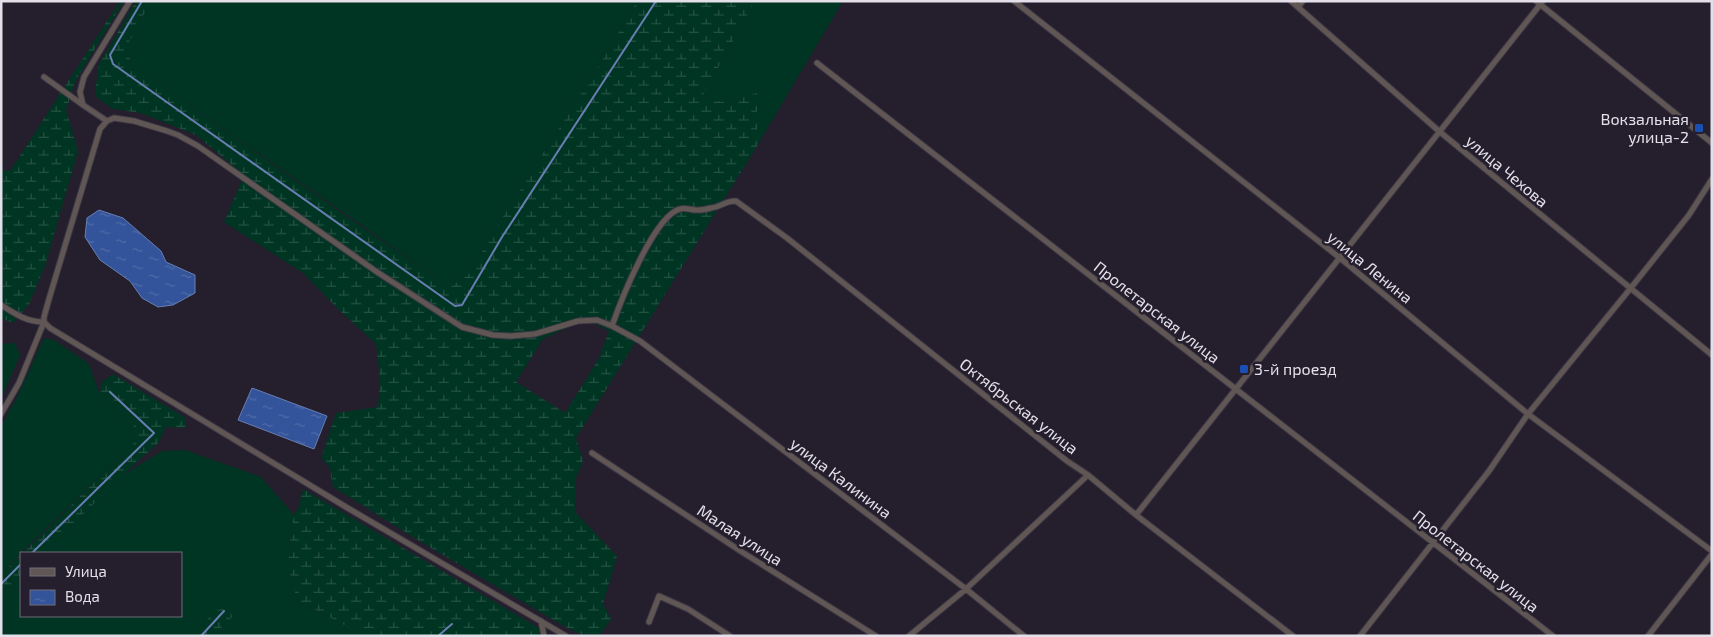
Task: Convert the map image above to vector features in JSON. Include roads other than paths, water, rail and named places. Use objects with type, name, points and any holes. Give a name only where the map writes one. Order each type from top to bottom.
[{"type":"street","points":[[83,105],[80,92],[84,77],[130,1]]},
{"type":"street","name":"улица Ленина","points":[[1014,1],[1340,258],[1528,414],[1712,552]]},
{"type":"street","name":"улица Чехова","points":[[1291,1],[1440,132],[1712,355]]},
{"type":"street","points":[[1298,7],[1303,1]]},
{"type":"street","points":[[1136,515],[1440,132],[1540,2],[1712,143]]},
{"type":"street","name":"Пролетарская улица","points":[[817,63],[1553,636]]},
{"type":"street","points":[[1,414],[19,383],[44,322],[46,308],[95,144],[100,129],[107,121],[44,77]]},
{"type":"street","name":"улица Калинина","points":[[107,121],[114,118],[134,122],[178,135],[198,146],[377,272],[462,327],[493,335],[511,336],[536,334],[578,321],[597,320],[640,341],[966,589],[1024,636]]},
{"type":"street","points":[[1360,636],[1489,471],[1528,414],[1689,215],[1712,179]]},
{"type":"street","name":"Октябрьская улица","points":[[612,326],[623,295],[655,234],[669,214],[682,208],[698,210],[715,208],[726,201],[736,201],[1293,636]]},
{"type":"street","points":[[1,305],[24,319],[44,322],[50,328],[346,507],[566,636]]},
{"type":"street","name":"Малая улица","points":[[592,454],[742,552],[876,636]]},
{"type":"street","points":[[909,636],[966,589],[1088,474]]},
{"type":"street","points":[[1648,636],[1712,552]]},
{"type":"street","points":[[649,622],[659,596],[688,610],[730,636]]},
{"type":"street","points":[[541,621],[544,636]]},
{"type":"water","points":[[99,210],[123,218],[161,251],[166,262],[195,275],[195,293],[173,305],[158,307],[142,298],[130,281],[100,260],[85,237],[87,218]]},
{"type":"water","points":[[252,388],[327,416],[314,449],[238,420]]},
{"type":"waterway","points":[[142,1],[110,55],[113,64],[455,306],[462,305],[502,237],[656,1]]},
{"type":"waterway","points":[[33,552],[154,433],[110,392]]},
{"type":"waterway","points":[[1,584],[20,565]]},
{"type":"waterway","points":[[201,636],[224,611]]},
{"type":"waterway","points":[[438,636],[452,624]]},
{"type":"place","name":"Вокзальная улица-2","points":[[1699,128]]},
{"type":"place","name":"3-й проезд","points":[[1244,369]]}]
